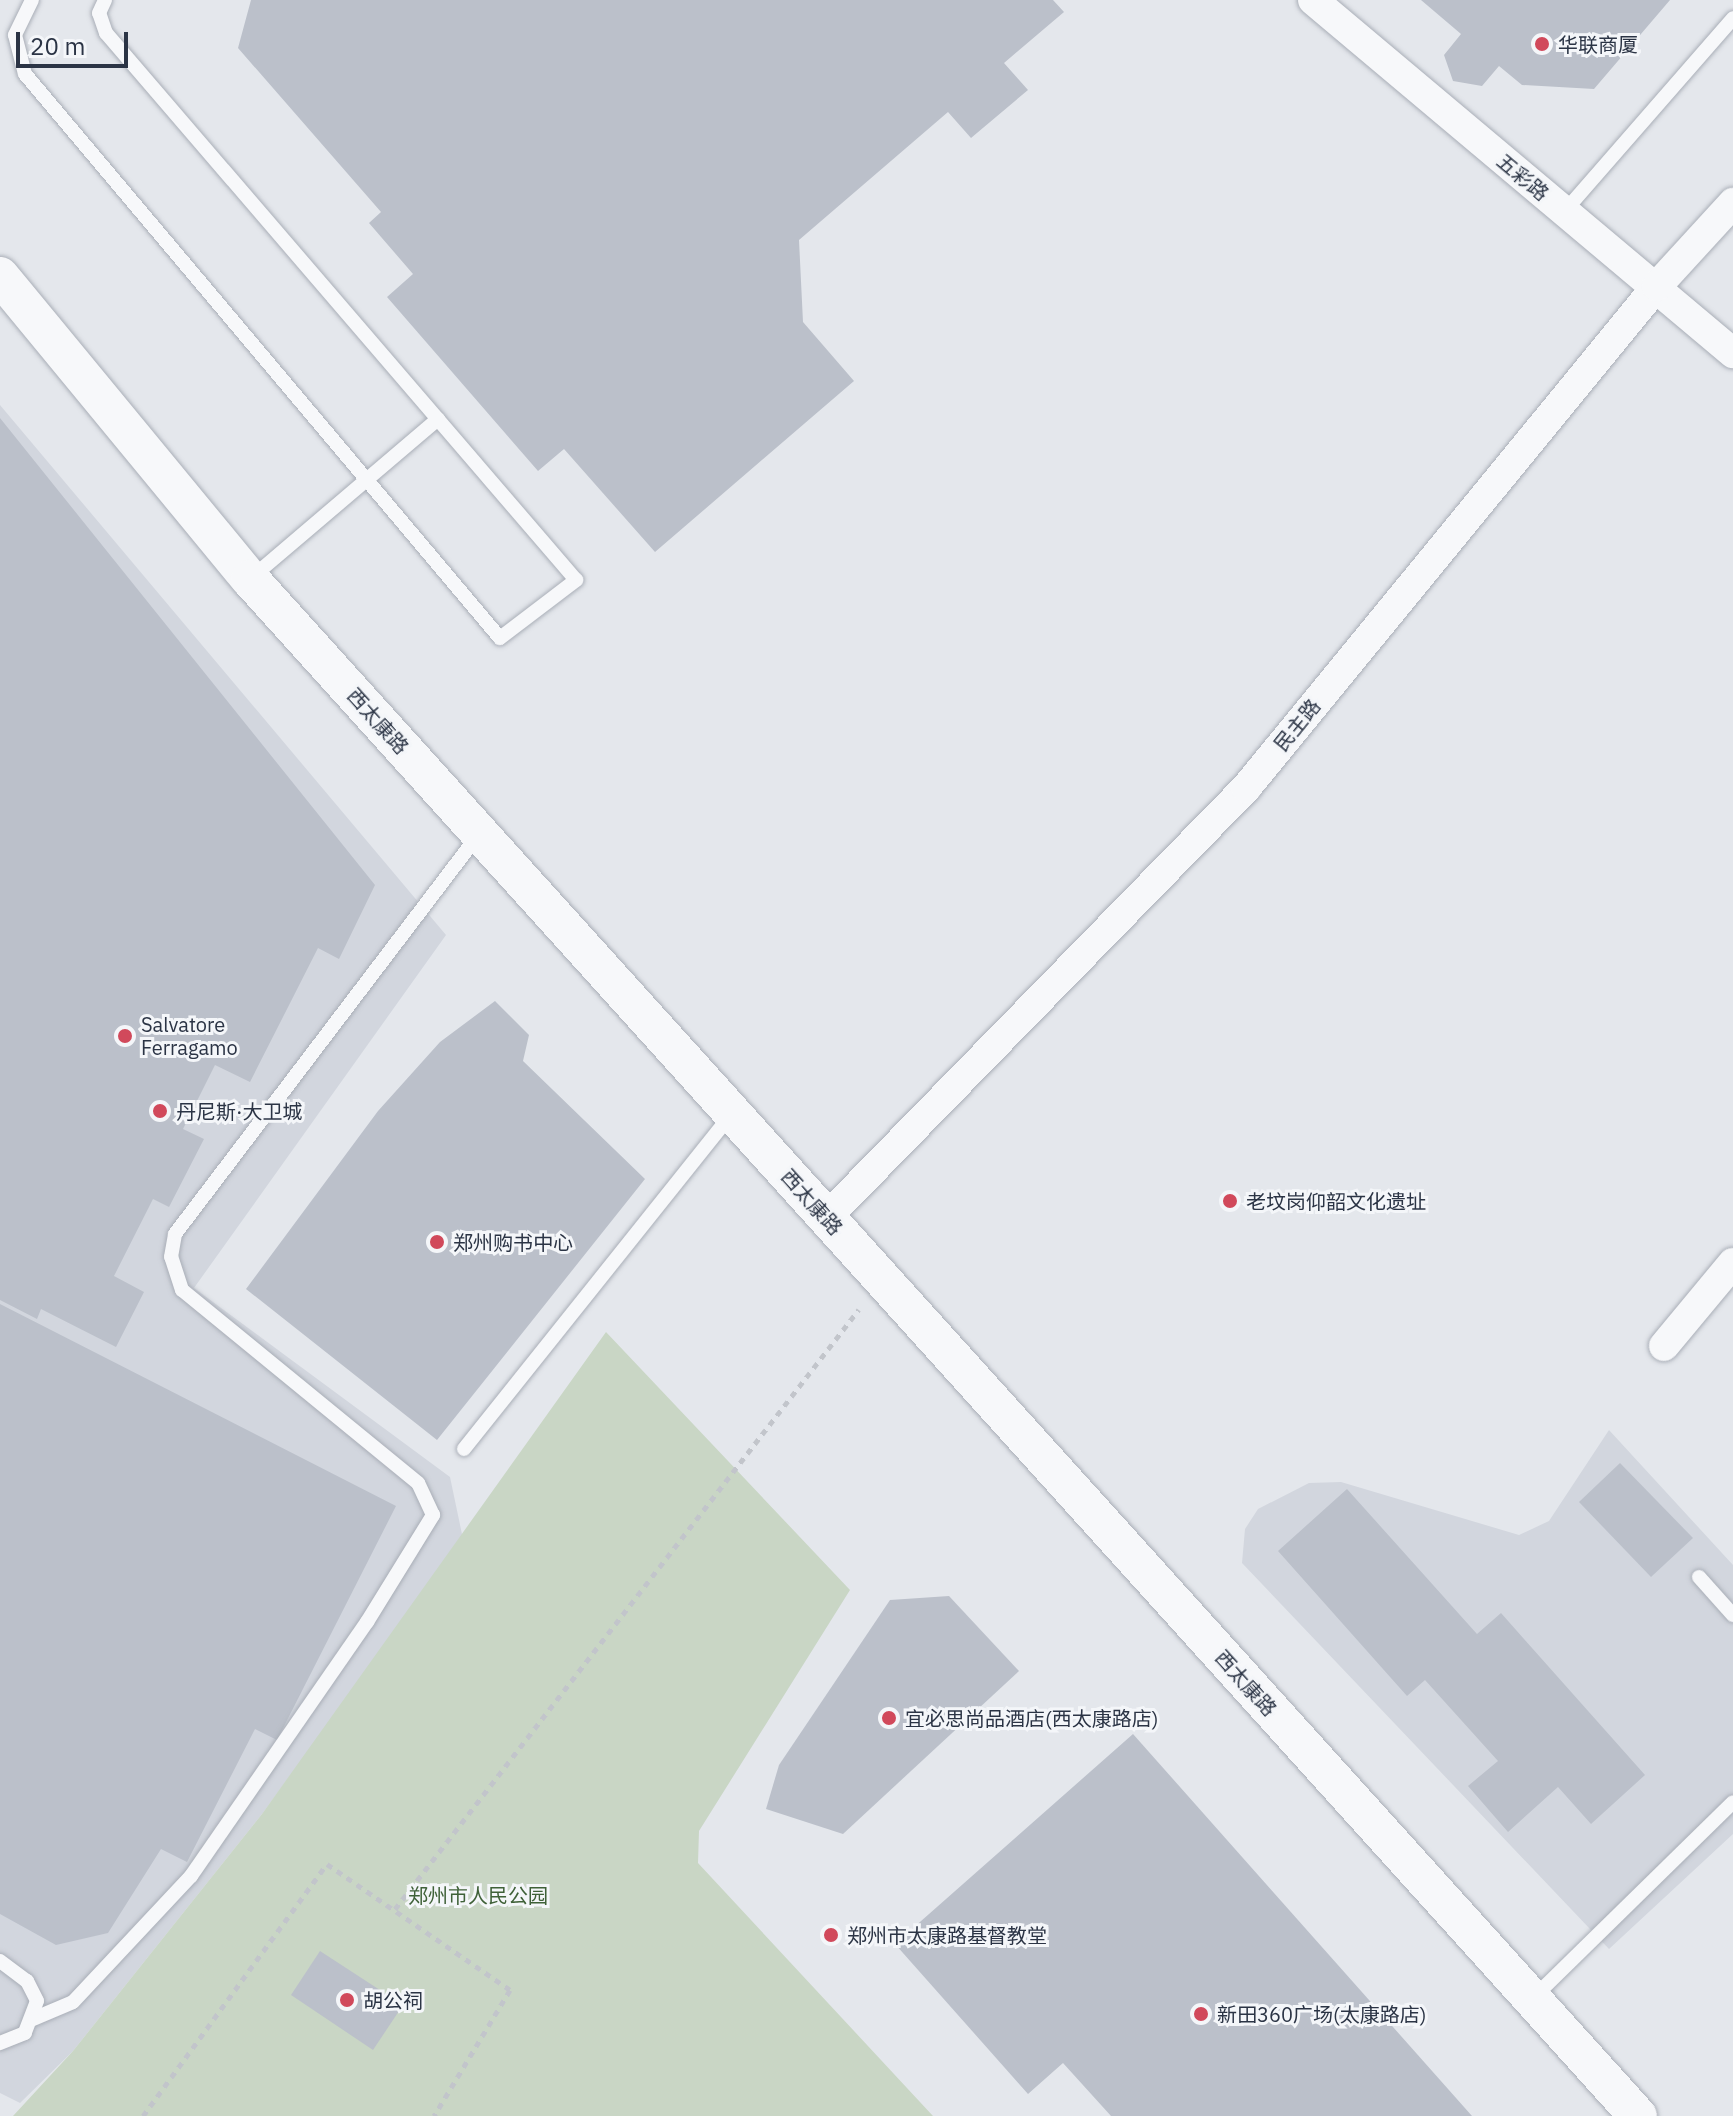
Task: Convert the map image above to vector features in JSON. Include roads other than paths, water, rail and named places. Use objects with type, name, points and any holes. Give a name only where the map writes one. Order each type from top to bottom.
[{"type":"street","name":"五彩路","points":[[1313,0],[1733,353]]},
{"type":"street","name":"民主路","points":[[827,1217],[1246,788],[1657,286],[1733,203]]},
{"type":"street","name":"西太康路","points":[[0,276],[250,579],[1638,2116]]},
{"type":"street","points":[[1664,1346],[1733,1263]]},
{"type":"lane","points":[[32,0],[15,35],[25,74],[500,638],[576,580],[106,33],[99,13],[105,0]]},
{"type":"lane","points":[[1564,212],[1733,18]]},
{"type":"lane","points":[[250,579],[438,419]]},
{"type":"lane","points":[[33,2019],[73,2002],[191,1876],[367,1622],[433,1515],[418,1483],[182,1290],[171,1257],[175,1234],[480,834]]},
{"type":"lane","points":[[464,1449],[732,1114]]},
{"type":"lane","points":[[1699,1577],[1733,1615]]},
{"type":"lane","points":[[1532,2000],[1733,1802]]},
{"type":"lane","points":[[0,1961],[27,1981],[37,2001],[33,2019],[25,2033],[0,2043]]},
{"type":"place","name":"华联商厦","points":[[1542,44]]},
{"type":"place","name":"Salvatore Ferragamo","points":[[125,1036]]},
{"type":"place","name":"丹尼斯·大卫城","points":[[160,1111]]},
{"type":"place","name":"老坟岗仰韶文化遗址","points":[[1230,1201]]},
{"type":"place","name":"郑州购书中心","points":[[437,1242]]},
{"type":"place","name":"宜必思尚品酒店(西太康路店)","points":[[889,1718]]},
{"type":"place","name":"郑州市太康路基督教堂","points":[[831,1935]]},
{"type":"place","name":"胡公祠","points":[[347,2000]]},
{"type":"place","name":"新田360广场(太康路店)","points":[[1201,2014]]},
{"type":"park label","name":"郑州市人民公园","points":[[478,1895]]}]
